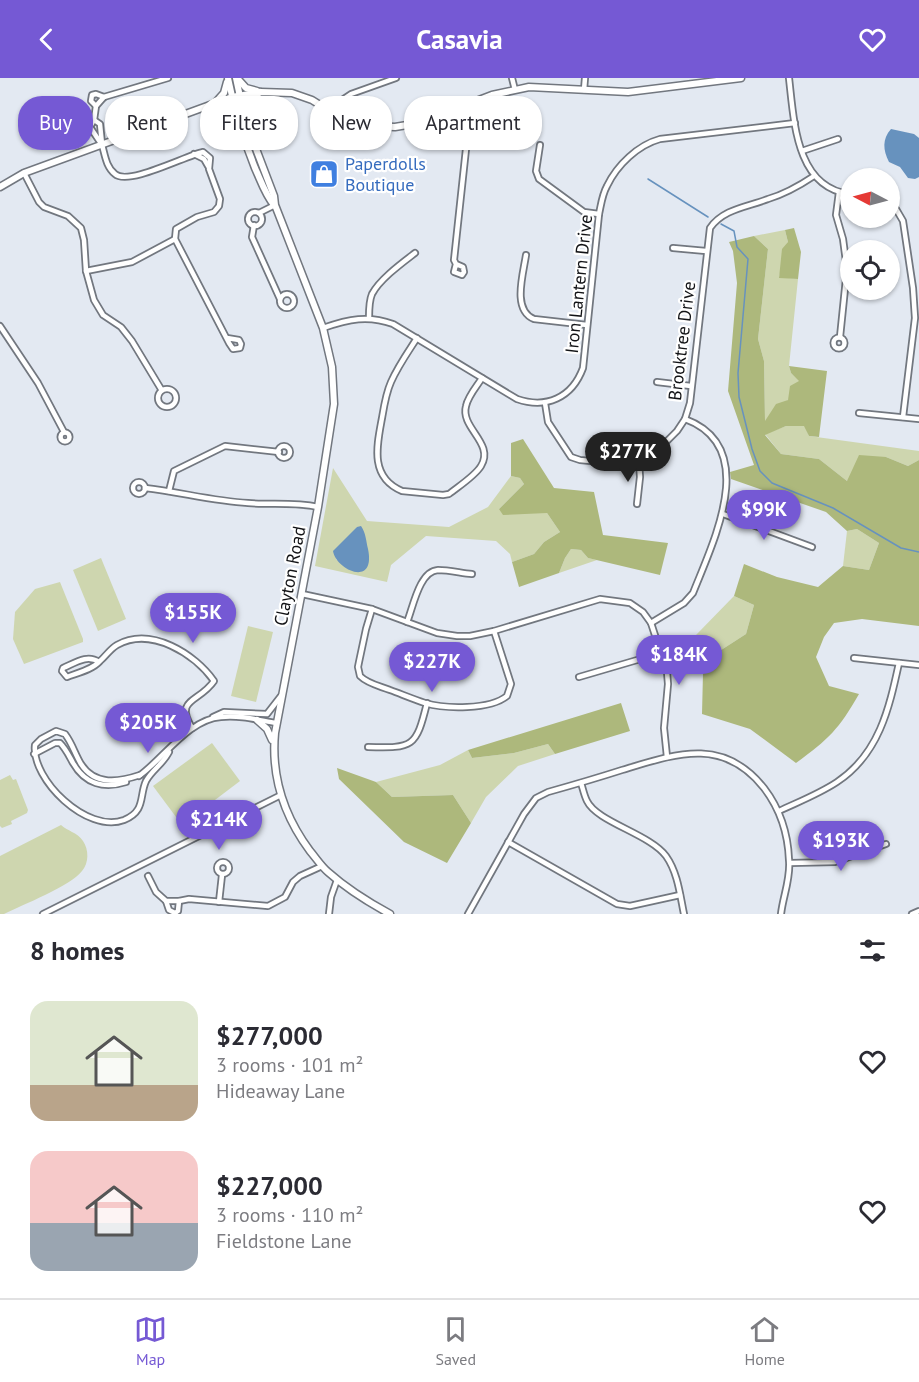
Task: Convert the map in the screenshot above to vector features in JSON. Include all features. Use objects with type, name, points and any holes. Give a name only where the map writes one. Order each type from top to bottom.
[{"type":"main road","points":[[221,96],[228,78]]},
{"type":"main road","name":"Clayton Road","points":[[228,78],[235,96]]},
{"type":"main road","points":[[237,78],[246,88],[261,92]]},
{"type":"main road","name":"Clayton Road","points":[[235,96],[237,78]]},
{"type":"main road","points":[[494,96],[515,90],[545,87],[628,92],[717,79],[741,78]]},
{"type":"main road","points":[[257,96],[261,92]]},
{"type":"main road","points":[[240,96],[261,92],[280,92],[302,96],[310,100]]},
{"type":"main road","points":[[0,187],[24,173],[200,109]]},
{"type":"main road","name":"Clayton Road","points":[[249,150],[267,196],[275,205]]},
{"type":"main road","name":"Clayton Road","points":[[256,150],[274,196],[275,205],[323,328],[332,367],[334,404],[318,507],[276,723],[274,746],[280,795],[292,822],[322,866],[352,892],[386,913]]},
{"type":"main road","points":[[257,720],[267,729],[274,746]]},
{"type":"street","points":[[102,145],[90,127],[94,120],[96,106],[104,97],[168,78]]},
{"type":"street","points":[[348,96],[396,78]]},
{"type":"street","points":[[512,78],[515,90]]},
{"type":"street","points":[[584,90],[585,78]]},
{"type":"street","points":[[789,78],[795,123],[802,151],[814,176],[825,186],[839,192],[836,215],[848,269],[840,337]]},
{"type":"street","points":[[96,106],[91,100],[92,95],[104,97]]},
{"type":"street","points":[[94,120],[100,124],[107,164],[119,177],[138,175],[203,152],[210,158],[209,168],[220,199],[219,206],[214,212],[197,217],[180,226],[176,229],[175,239],[227,338]]},
{"type":"street","name":"Iron Lantern Drive","points":[[545,404],[569,390],[580,377],[583,368],[599,214],[607,184],[628,158],[649,142],[704,133],[795,123]]},
{"type":"street","points":[[802,151],[838,139]]},
{"type":"street","points":[[456,264],[454,260],[466,150]]},
{"type":"street","points":[[539,150],[536,171],[539,179],[584,212],[599,214]]},
{"type":"street","points":[[24,173],[44,207],[68,216],[81,228],[86,272],[98,308],[103,315],[128,334],[161,389],[158,398],[160,403],[164,407],[173,405],[176,400],[175,394],[171,390],[161,389]]},
{"type":"street","name":"Brooktree Drive","points":[[639,462],[653,455],[686,419],[710,228],[718,217],[728,212],[791,190],[814,176]]},
{"type":"street","points":[[254,225],[249,221],[249,215],[275,205]]},
{"type":"street","points":[[254,225],[261,221],[259,213]]},
{"type":"street","points":[[900,215],[903,220],[915,311],[903,417]]},
{"type":"street","points":[[254,225],[252,237],[280,299]]},
{"type":"street","points":[[86,272],[132,262],[175,239]]},
{"type":"street","points":[[673,248],[706,251]]},
{"type":"street","points":[[369,318],[370,300],[375,290],[397,267],[415,253]]},
{"type":"street","points":[[526,255],[521,302],[522,310],[527,316],[534,319],[587,325]]},
{"type":"street","points":[[323,328],[356,318],[369,318],[393,324],[517,399],[545,404],[548,422],[571,457],[621,464],[639,462],[637,504]]},
{"type":"street","points":[[0,326],[43,390],[64,432]]},
{"type":"street","points":[[417,338],[397,369],[388,389],[376,450],[380,468],[388,482],[397,489],[449,494],[481,467],[484,451],[482,443],[467,421],[465,408],[482,378]]},
{"type":"street","points":[[657,382],[691,386]]},
{"type":"street","points":[[859,413],[919,419]]},
{"type":"street","points":[[651,623],[684,603],[693,593],[723,514],[726,497],[726,472],[721,450],[710,433],[686,419]]},
{"type":"street","points":[[169,490],[174,471],[222,447],[279,452]]},
{"type":"street","points":[[146,488],[248,503],[301,503],[318,507]]},
{"type":"street","points":[[723,514],[812,546]]},
{"type":"street","points":[[407,622],[420,585],[429,573],[437,570],[472,574]]},
{"type":"street","points":[[302,594],[372,609],[437,633],[457,636],[494,631],[600,599],[630,603],[643,612],[651,623],[667,672],[664,728],[667,757]]},
{"type":"street","points":[[372,609],[358,667],[360,676],[373,684],[427,703],[457,707],[472,706],[499,701],[507,696],[510,684],[494,631]]},
{"type":"street","points":[[99,662],[91,658],[86,659],[63,668],[62,671],[67,677],[99,662],[116,645],[129,640],[168,644],[196,660],[214,681],[203,694],[187,704],[184,710],[192,728]]},
{"type":"street","points":[[579,677],[661,653]]},
{"type":"street","points":[[854,658],[919,665]]},
{"type":"street","points":[[779,811],[838,782],[862,760],[881,730],[899,663]]},
{"type":"street","points":[[209,720],[224,712],[267,714],[282,694]]},
{"type":"street","points":[[368,747],[395,747],[411,742],[418,735],[427,703]]},
{"type":"street","points":[[34,754],[55,743],[60,743],[87,780],[102,785],[120,784],[140,775],[169,752],[192,728],[209,720],[222,716],[240,716],[276,723]]},
{"type":"street","points":[[140,775],[114,782],[93,776],[82,766],[66,734],[56,731],[35,745],[34,754],[47,780],[69,806],[94,819],[114,822],[124,820],[140,806],[145,783],[169,752]]},
{"type":"street","points":[[468,914],[524,814],[536,798],[548,792],[678,754],[704,754],[733,762],[758,780],[779,811],[786,835],[790,863],[782,914]]},
{"type":"street","points":[[581,783],[587,801],[596,811],[663,852],[672,866],[684,914]]},
{"type":"street","points":[[43,914],[280,795]]},
{"type":"street","points":[[508,842],[617,904],[630,906],[680,895]]},
{"type":"street","points":[[790,863],[835,862],[886,844]]},
{"type":"street","points":[[166,901],[189,899],[273,905],[285,897],[296,878],[322,866]]},
{"type":"street","points":[[219,902],[222,875]]},
{"type":"street","points":[[148,876],[156,892],[166,901],[169,910],[175,913],[178,911],[179,901]]},
{"type":"street","points":[[329,914],[331,897],[337,880]]},
{"type":"street","points":[[912,914],[919,911]]},
{"type":"green space","points":[[794,228],[801,252],[798,279],[779,278],[782,249],[788,242],[785,230]]},
{"type":"green space","points":[[785,230],[788,242],[779,277],[798,279],[789,366],[791,373],[800,381],[788,400],[765,422],[764,361],[758,339],[768,249],[754,236]]},
{"type":"green space","points":[[754,236],[768,249],[758,339],[764,361],[765,421],[776,404],[788,400],[790,386],[799,381],[791,373],[789,366],[827,371],[819,437],[809,436],[804,426],[786,426],[765,435],[781,454],[819,459],[847,481],[859,455],[886,457],[908,466],[919,460],[919,626],[862,619],[834,623],[824,637],[816,657],[829,686],[859,694],[832,733],[796,763],[750,729],[702,714],[703,673],[701,663],[746,634],[754,605],[734,596],[744,564],[777,577],[818,587],[843,566],[869,570],[879,543],[857,529],[847,531],[826,512],[731,479],[730,472],[754,465],[728,391],[737,283],[733,251],[729,242]]},
{"type":"green space","points":[[786,426],[805,426],[809,436],[919,451],[919,460],[908,466],[886,457],[847,481],[819,459],[781,454],[765,434]]},
{"type":"green space","points":[[523,439],[554,488],[594,492],[603,535],[668,543],[660,575],[588,558],[581,550],[571,549],[559,573],[519,587],[512,562],[534,554],[544,542],[560,532],[547,513],[503,515],[499,509],[524,484],[520,478],[511,476],[511,443]]},
{"type":"green space","points":[[333,468],[367,521],[449,527],[488,507],[511,476],[520,478],[524,484],[499,509],[547,513],[560,532],[544,542],[534,554],[512,562],[510,554],[496,541],[426,536],[391,565],[387,582],[315,566]],"holes":[[[357,527],[348,569],[336,559]]]},
{"type":"green space","points":[[857,529],[879,543],[869,570],[843,566],[847,531]]},
{"type":"green space","points":[[571,549],[581,550],[588,558],[597,560],[559,573]]},
{"type":"green space","points":[[101,558],[126,619],[98,631],[73,570]]},
{"type":"green space","points":[[60,582],[83,642],[24,664],[13,639],[15,612],[35,589]]},
{"type":"green space","points":[[734,596],[754,605],[746,634],[701,663],[696,635]]},
{"type":"green space","points":[[248,626],[273,632],[256,702],[231,696]]},
{"type":"green space","points":[[621,703],[630,731],[555,754],[548,744],[514,753],[472,758],[468,750]]},
{"type":"green space","points":[[212,743],[240,781],[182,825],[153,786]]},
{"type":"green space","points":[[548,744],[555,754],[518,766],[486,797],[471,823],[453,795],[392,797],[376,782],[440,765],[468,750],[472,758],[514,753]]},
{"type":"green space","points":[[337,768],[376,782],[392,797],[453,795],[471,823],[447,863],[404,842],[339,779]]},
{"type":"green space","points":[[10,775],[13,780],[16,779],[28,810],[27,813],[11,821],[12,824],[2,828],[0,826],[0,780]]},
{"type":"green space","points":[[61,825],[83,841],[87,856],[84,868],[68,883],[0,914],[0,856]]},
{"type":"water","points":[[891,129],[914,134],[919,138],[919,177],[908,178],[900,167],[889,162],[884,145]]},
{"type":"water","points":[[361,526],[366,537],[369,561],[361,572],[355,572],[341,564],[333,551],[357,527]]},
{"type":"waterway","points":[[648,179],[708,217]]},
{"type":"waterway","points":[[721,224],[734,231],[737,247],[748,259],[738,373],[739,397],[760,471],[772,483],[833,508],[901,548],[919,552]]},
{"type":"place","name":"Paperdolls Boutique","points":[[324,174]]}]
